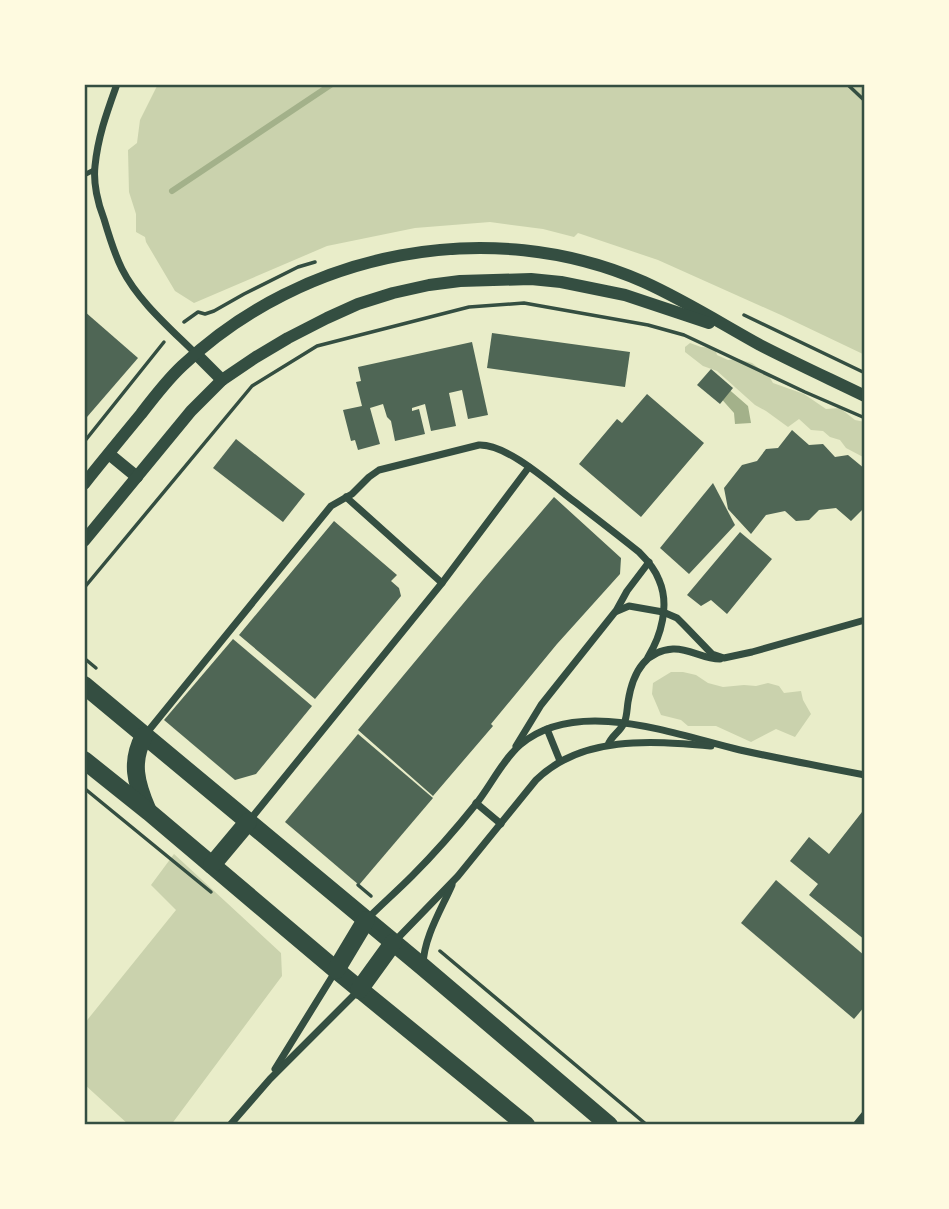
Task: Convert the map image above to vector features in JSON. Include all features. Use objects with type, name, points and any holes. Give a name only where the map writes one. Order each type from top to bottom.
[{"type":"main road","points":[[84,685],[609,1125]]},
{"type":"main road","points":[[144,736],[137,749],[135,769],[141,796],[149,812]]},
{"type":"main road","points":[[84,760],[359,990],[526,1125]]},
{"type":"main road","points":[[212,865],[248,822]]},
{"type":"main road","points":[[335,970],[366,920]]},
{"type":"main road","points":[[359,990],[393,943]]},
{"type":"street","points":[[117,84],[101,127],[94,170],[100,207],[113,246],[123,271],[136,290],[222,380]]},
{"type":"street","points":[[84,484],[165,383],[196,354],[243,318],[272,300],[344,269],[382,258],[423,251],[500,248],[538,251],[591,263],[645,282],[761,345],[865,396]]},
{"type":"street","points":[[84,541],[191,411],[222,380],[256,356],[327,318],[358,304],[393,293],[460,281],[531,279],[561,282],[625,295],[703,320],[761,345]]},
{"type":"street","points":[[144,736],[331,506],[356,491],[379,470],[485,445],[498,449],[529,467],[639,552],[660,580],[663,611],[659,637],[636,673],[624,723],[609,740],[608,745]]},
{"type":"street","points":[[108,454],[137,477]]},
{"type":"street","points":[[248,822],[442,583],[529,467]]},
{"type":"street","points":[[346,497],[442,583]]},
{"type":"street","points":[[366,920],[426,861],[476,803],[541,705],[615,612],[649,562]]},
{"type":"street","points":[[615,612],[629,607],[663,611],[677,618],[706,649],[719,657],[736,656]]},
{"type":"street","points":[[648,657],[674,649],[711,659],[723,659],[865,620]]},
{"type":"street","points":[[512,752],[531,737],[563,723],[624,723],[644,725],[743,750],[865,775]]},
{"type":"street","points":[[547,729],[561,761]]},
{"type":"street","points":[[423,967],[432,929],[452,884],[545,771],[561,761],[608,745],[667,743],[743,750]]},
{"type":"street","points":[[476,803],[501,824]]},
{"type":"street","points":[[393,943],[458,876]]},
{"type":"street","points":[[270,1079],[335,970]]},
{"type":"street","points":[[230,1125],[270,1079],[359,990]]},
{"type":"street","points":[[856,1125],[865,1114]]},
{"type":"lane","points":[[84,175],[94,170]]},
{"type":"path","points":[[847,84],[865,101]]},
{"type":"path","points":[[84,588],[252,386],[317,346],[469,307],[524,303],[648,325],[684,335],[865,418]]},
{"type":"path","points":[[84,442],[151,356],[174,331]]},
{"type":"path","points":[[444,954],[647,1125]]},
{"type":"shaded area","points":[[158,84],[865,84],[865,355],[658,260],[578,233],[574,237],[543,229],[490,222],[415,228],[327,246],[194,303],[175,291],[145,237],[136,232],[136,214],[129,192],[128,150],[137,143],[140,120]]},
{"type":"shaded area","points":[[690,343],[715,348],[717,355],[728,360],[737,359],[752,363],[769,376],[773,383],[804,394],[826,409],[840,408],[855,420],[865,422],[865,458],[823,431],[811,430],[799,419],[788,427],[755,405],[717,371],[703,366],[685,352],[685,347]]},
{"type":"shaded area","points":[[725,386],[748,406],[751,423],[735,424],[734,413],[718,395]]},
{"type":"shaded area","points":[[671,672],[696,675],[708,683],[723,687],[768,683],[779,686],[784,693],[801,691],[811,714],[795,737],[776,729],[751,742],[716,726],[688,726],[681,720],[661,715],[652,694],[653,683]]},
{"type":"shaded area","points":[[174,854],[281,953],[282,976],[171,1125],[129,1125],[84,1084],[84,1024],[176,910],[151,885]]},
{"type":"building","points":[[84,311],[138,358],[87,417],[84,414]]},
{"type":"building","points":[[492,333],[630,352],[625,387],[487,368]]},
{"type":"building","points":[[472,342],[488,415],[468,419],[462,390],[449,393],[456,426],[431,431],[425,404],[412,408],[412,411],[419,409],[425,434],[395,441],[391,421],[383,404],[370,408],[380,444],[358,450],[355,440],[351,441],[343,410],[362,406],[356,382],[361,381],[358,367]]},
{"type":"building","points":[[711,369],[733,388],[720,404],[697,385]]},
{"type":"building","points":[[647,394],[704,443],[641,517],[579,464],[617,419],[622,423]]},
{"type":"building","points":[[792,430],[809,445],[823,444],[835,457],[848,455],[865,469],[865,507],[851,521],[836,508],[819,510],[809,520],[796,521],[785,511],[766,515],[751,534],[728,509],[724,488],[742,465],[757,461],[766,449],[778,448]]},
{"type":"building","points":[[236,439],[305,494],[283,522],[213,468]]},
{"type":"building","points":[[713,483],[735,525],[689,574],[660,548]]},
{"type":"building","points":[[554,497],[621,558],[620,574],[557,644],[491,724],[493,726],[433,796],[358,730]]},
{"type":"building","points":[[334,521],[397,575],[391,581],[399,588],[401,596],[315,699],[239,635]]},
{"type":"building","points":[[740,532],[772,559],[727,614],[711,600],[701,606],[687,595]]},
{"type":"building","points":[[233,639],[312,706],[256,774],[235,780],[164,720]]},
{"type":"building","points":[[358,734],[433,798],[359,885],[285,822]]},
{"type":"building","points":[[862,812],[865,813],[865,940],[809,895],[818,884],[790,861],[809,837],[829,854]]},
{"type":"building","points":[[776,880],[865,956],[865,1006],[854,1019],[741,923]]},
{"type":"waterway","points":[[172,191],[332,84]]}]
